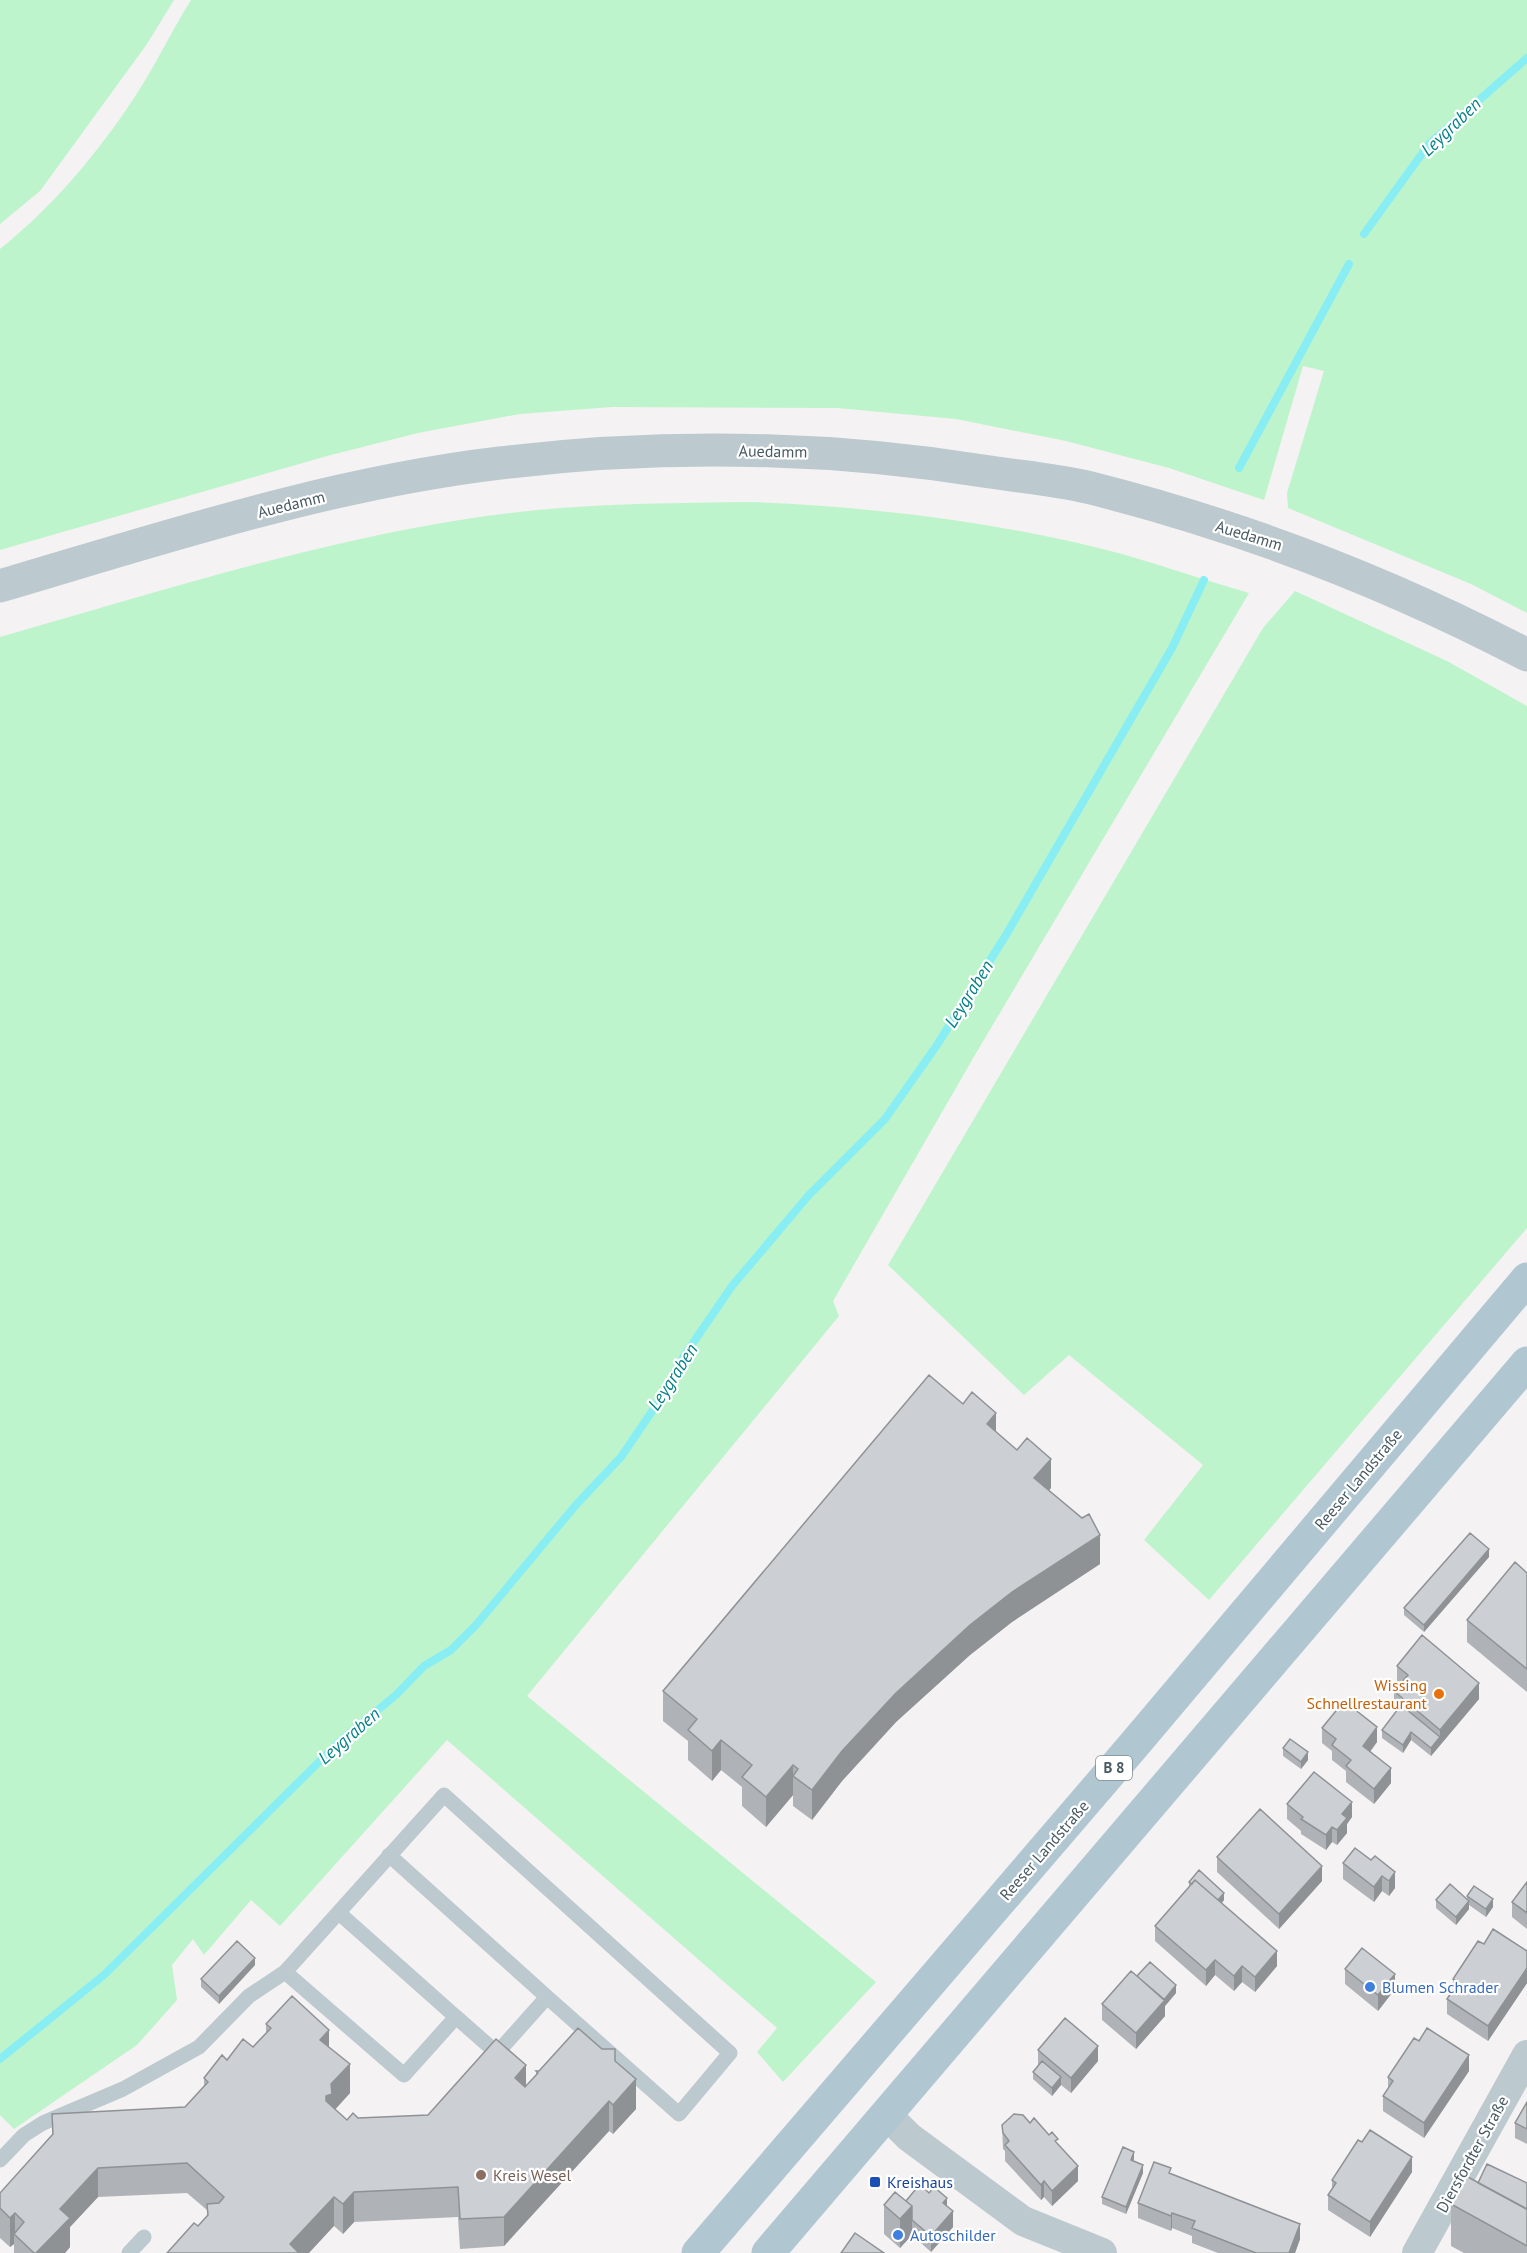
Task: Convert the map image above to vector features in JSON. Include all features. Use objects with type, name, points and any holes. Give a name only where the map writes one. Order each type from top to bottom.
[{"type":"main road","name":"Reeser Landstraße","points":[[698,2253],[1141,1737],[1527,1280]]},
{"type":"main road","points":[[768,2253],[1527,1363]]},
{"type":"street","name":"Auedamm","points":[[0,586],[191,530],[337,492],[497,463],[650,449],[803,451],[941,464],[1088,487],[1282,544],[1445,612],[1527,655]]},
{"type":"street","name":"Diersfordter Straße","points":[[1417,2253],[1527,2055]]},
{"type":"street","points":[[887,2115],[909,2137],[1023,2221],[1102,2253]]},
{"type":"lane","points":[[0,2160],[19,2139],[43,2123],[123,2088],[199,2047],[249,1996],[285,1972],[389,1855],[444,1795],[730,2053],[680,2114],[389,1855]]},
{"type":"lane","points":[[339,1913],[497,2053],[547,1997]]},
{"type":"lane","points":[[285,1972],[404,2075],[456,2017]]},
{"type":"lane","points":[[129,2253],[144,2237]]},
{"type":"green space","points":[[0,0],[174,0],[147,44],[40,191],[0,224]]},
{"type":"green space","points":[[191,0],[1527,0],[1527,613],[1471,584],[1288,508],[1287,493],[1324,371],[1303,366],[1264,500],[1169,468],[1066,441],[956,419],[837,408],[612,407],[520,414],[418,433],[327,456],[0,550],[0,249],[53,200],[100,146],[137,94]]},
{"type":"green space","points":[[751,502],[891,512],[1030,533],[1122,554],[1249,593],[975,1055],[833,1301],[839,1316],[527,1696],[876,1982],[783,2082],[757,2052],[777,2028],[447,1740],[280,1926],[251,1900],[204,1955],[193,1939],[172,1965],[177,2000],[137,2045],[14,2129],[0,2115],[0,637],[231,571],[407,529],[501,514],[572,507]]},
{"type":"green space","points":[[1295,591],[1447,661],[1527,706],[1527,1228],[1209,1600],[1144,1540],[1203,1465],[1069,1355],[1024,1395],[888,1265],[1263,628]]},
{"type":"building","points":[[929,1375],[963,1404],[972,1392],[996,1413],[987,1424],[1017,1450],[1027,1438],[1051,1459],[1034,1478],[1082,1518],[1089,1514],[1100,1535],[1012,1592],[970,1625],[896,1693],[842,1751],[812,1790],[793,1776],[798,1769],[793,1765],[766,1797],[742,1777],[752,1765],[721,1740],[712,1751],[688,1730],[697,1719],[663,1691]]},
{"type":"building","points":[[1470,1533],[1489,1549],[1424,1625],[1404,1608]]},
{"type":"building","points":[[1515,1562],[1527,1573],[1527,1669],[1467,1620]]},
{"type":"building","name":"Wissing Schnellrestaurant","points":[[1422,1635],[1479,1683],[1440,1730],[1394,1691],[1408,1675],[1397,1666]]},
{"type":"building","points":[[1344,1701],[1377,1727],[1363,1746],[1391,1768],[1374,1789],[1346,1766],[1351,1760],[1332,1745],[1336,1739],[1322,1728]]},
{"type":"building","points":[[1401,1705],[1440,1737],[1431,1748],[1411,1732],[1403,1745],[1382,1730]]},
{"type":"building","points":[[1290,1739],[1308,1752],[1301,1762],[1283,1748]]},
{"type":"building","points":[[1314,1772],[1352,1802],[1342,1814],[1347,1818],[1337,1830],[1332,1827],[1326,1835],[1301,1819],[1303,1817],[1287,1804]]},
{"type":"building","points":[[1260,1809],[1322,1866],[1279,1914],[1217,1857]]},
{"type":"building","points":[[1355,1848],[1371,1860],[1375,1856],[1395,1872],[1389,1881],[1382,1876],[1374,1887],[1343,1863]]},
{"type":"building","points":[[1199,1870],[1224,1893],[1218,1900],[1195,1880],[1192,1884],[1189,1882]]},
{"type":"building","points":[[1195,1880],[1277,1951],[1255,1977],[1242,1966],[1234,1976],[1215,1960],[1206,1970],[1155,1926]]},
{"type":"building","points":[[1527,1882],[1527,1913],[1512,1902]]},
{"type":"building","points":[[1450,1884],[1469,1901],[1456,1917],[1436,1900]]},
{"type":"building","points":[[1474,1886],[1493,1899],[1486,1909],[1467,1896]]},
{"type":"building","points":[[1493,1929],[1527,1951],[1527,1968],[1488,2026],[1447,1999],[1458,1982],[1453,1979],[1478,1941],[1484,1944]]},
{"type":"building","points":[[237,1941],[255,1958],[219,1996],[201,1979]]},
{"type":"building","points":[[1362,1948],[1395,1974],[1378,1995],[1345,1969]]},
{"type":"building","points":[[1150,1962],[1176,1985],[1164,2000],[1137,1976]]},
{"type":"building","points":[[1131,1971],[1165,2000],[1136,2033],[1102,2004]]},
{"type":"building","points":[[292,1996],[329,2030],[320,2040],[350,2064],[331,2084],[332,2094],[326,2096],[326,2101],[347,2120],[353,2113],[358,2118],[428,2115],[496,2039],[526,2065],[515,2078],[525,2087],[538,2073],[536,2071],[539,2071],[578,2028],[602,2049],[615,2049],[615,2061],[636,2079],[613,2105],[609,2101],[504,2217],[460,2219],[458,2187],[354,2192],[343,2204],[334,2197],[290,2244],[299,2253],[167,2253],[194,2223],[198,2226],[208,2215],[207,2204],[219,2203],[224,2197],[187,2163],[98,2168],[60,2209],[70,2218],[36,2253],[14,2234],[24,2222],[15,2213],[10,2218],[0,2208],[0,2193],[53,2134],[52,2114],[185,2107],[208,2082],[204,2078],[222,2055],[227,2060],[243,2039],[253,2047],[271,2028],[266,2024]]},
{"type":"building","points":[[1065,2018],[1098,2046],[1071,2078],[1038,2050]]},
{"type":"building","points":[[1427,2028],[1469,2055],[1424,2123],[1383,2096],[1393,2081],[1388,2077],[1414,2038],[1419,2041]]},
{"type":"building","points":[[1042,2061],[1061,2077],[1052,2088],[1033,2072]]},
{"type":"building","points":[[1527,2102],[1527,2129],[1515,2123]]},
{"type":"building","points":[[1014,2114],[1023,2115],[1030,2123],[1034,2118],[1049,2135],[1052,2132],[1058,2139],[1055,2141],[1078,2166],[1052,2191],[1044,2181],[1041,2185],[1005,2145],[1009,2141],[1003,2133],[1002,2125]]},
{"type":"building","points":[[1370,2130],[1412,2157],[1370,2222],[1328,2195],[1336,2183],[1332,2180],[1358,2140],[1362,2142]]},
{"type":"building","points":[[1123,2147],[1134,2152],[1131,2160],[1143,2165],[1126,2207],[1102,2197]]},
{"type":"building","points":[[1154,2162],[1171,2168],[1169,2173],[1300,2224],[1289,2253],[1256,2253],[1192,2228],[1195,2221],[1172,2213],[1171,2216],[1138,2203]]},
{"type":"building","points":[[1487,2164],[1527,2183],[1526,2209],[1478,2183]]},
{"type":"building","points":[[1466,2176],[1527,2209],[1527,2246],[1451,2204]]},
{"type":"building","points":[[920,2184],[929,2193],[934,2187],[947,2198],[943,2203],[953,2211],[931,2236],[912,2220],[912,2206],[906,2201]]},
{"type":"building","points":[[895,2192],[912,2206],[900,2219],[884,2205]]},
{"type":"building","points":[[855,2233],[884,2253],[841,2253]]},
{"type":"waterway","name":"Leygraben","points":[[1364,234],[1429,144],[1527,58]]},
{"type":"waterway","name":"Leygraben","points":[[1239,468],[1349,264]]},
{"type":"waterway","name":"Leygraben","points":[[0,2059],[104,1975],[339,1742],[396,1695],[424,1666],[451,1650],[476,1625],[575,1506],[621,1457],[655,1407],[684,1356],[732,1286],[809,1195],[885,1119],[937,1045],[1006,935],[1172,648],[1204,580]]},
{"type":"place","name":"Wissing Schnellrestaurant","points":[[1439,1694]]},
{"type":"place","name":"Blumen Schrader","points":[[1370,1987]]},
{"type":"place","name":"Kreis Wesel","points":[[481,2175]]},
{"type":"place","name":"Kreishaus","points":[[875,2182]]},
{"type":"place","name":"Autoschilder","points":[[898,2235]]}]
